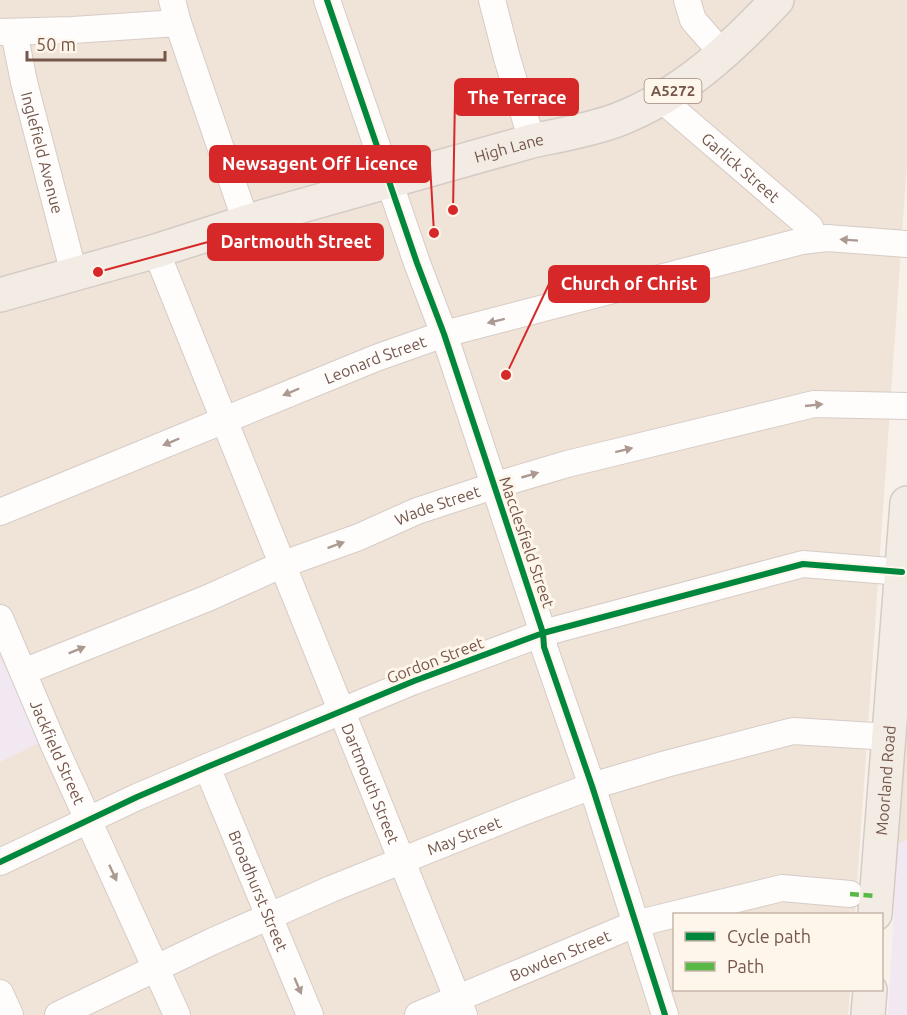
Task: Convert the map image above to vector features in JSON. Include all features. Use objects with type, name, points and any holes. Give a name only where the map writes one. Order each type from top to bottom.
[{"type":"main road","name":"High Lane","points":[[0,295],[156,251],[246,222],[532,141],[576,132],[617,120],[661,99],[698,76],[777,0]]},
{"type":"main road","name":"Moorland Road","points":[[875,913],[907,503]]},
{"type":"main road","points":[[868,1015],[870,991]]},
{"type":"street","name":"Macclesfield Street","points":[[327,0],[444,334],[543,633],[544,646],[592,786],[665,1015]]},
{"type":"street","points":[[492,0],[532,141]]},
{"type":"street","points":[[687,0],[693,20],[723,54]]},
{"type":"street","points":[[7,32],[175,12],[246,222]]},
{"type":"street","name":"Inglefield Avenue","points":[[7,32],[24,82],[74,274]]},
{"type":"street","name":"Garlick Street","points":[[661,99],[810,227],[812,233],[810,240]]},
{"type":"street","name":"Leonard Street","points":[[0,512],[376,358],[444,334],[810,240],[827,238],[907,244]]},
{"type":"street","name":"Dartmouth Street","points":[[156,251],[461,1007]]},
{"type":"street","name":"Wade Street","points":[[23,672],[417,511],[493,486],[567,464],[814,404],[907,406]]},
{"type":"street","name":"Gordon Street","points":[[0,862],[207,766],[414,681],[543,633],[804,564],[902,572]]},
{"type":"street","name":"Jackfield Street","points":[[0,618],[88,820],[177,1015]]},
{"type":"street","name":"May Street","points":[[58,1015],[211,942],[331,889],[592,786],[794,731],[890,737]]},
{"type":"street","name":"Broadhurst Street","points":[[207,766],[310,1015]]},
{"type":"street","name":"Bowden Street","points":[[680,913],[782,888],[850,894]]},
{"type":"street","name":"Bowden Street","points":[[418,1015],[461,1007],[635,924],[673,915]]},
{"type":"street","points":[[0,993],[10,1015]]},
{"type":"shaded area","points":[[0,0],[907,0],[907,162],[855,913],[673,913],[673,991],[850,991],[848,1015],[0,1015]]},
{"type":"shaded area","points":[[0,657],[41,742],[0,762]]},
{"type":"shaded area","points":[[907,724],[907,840],[898,844]]},
{"type":"shaded area","points":[[907,840],[907,1015],[888,1015],[898,844]]},
{"type":"marked path","points":[[850,894],[876,896]]},
{"type":"cycle path","points":[[327,0],[417,263],[444,334],[543,633],[544,647],[592,786],[665,1015]]},
{"type":"cycle path","points":[[0,862],[137,797],[207,767],[414,681],[543,633],[803,564],[902,572]]},
{"type":"place","name":"The Terrace","points":[[453,210]]},
{"type":"place","name":"Newsagent Off Licence","points":[[434,233]]},
{"type":"place","name":"Dartmouth Street","points":[[98,272]]},
{"type":"place","name":"Church of Christ","points":[[506,375]]}]
